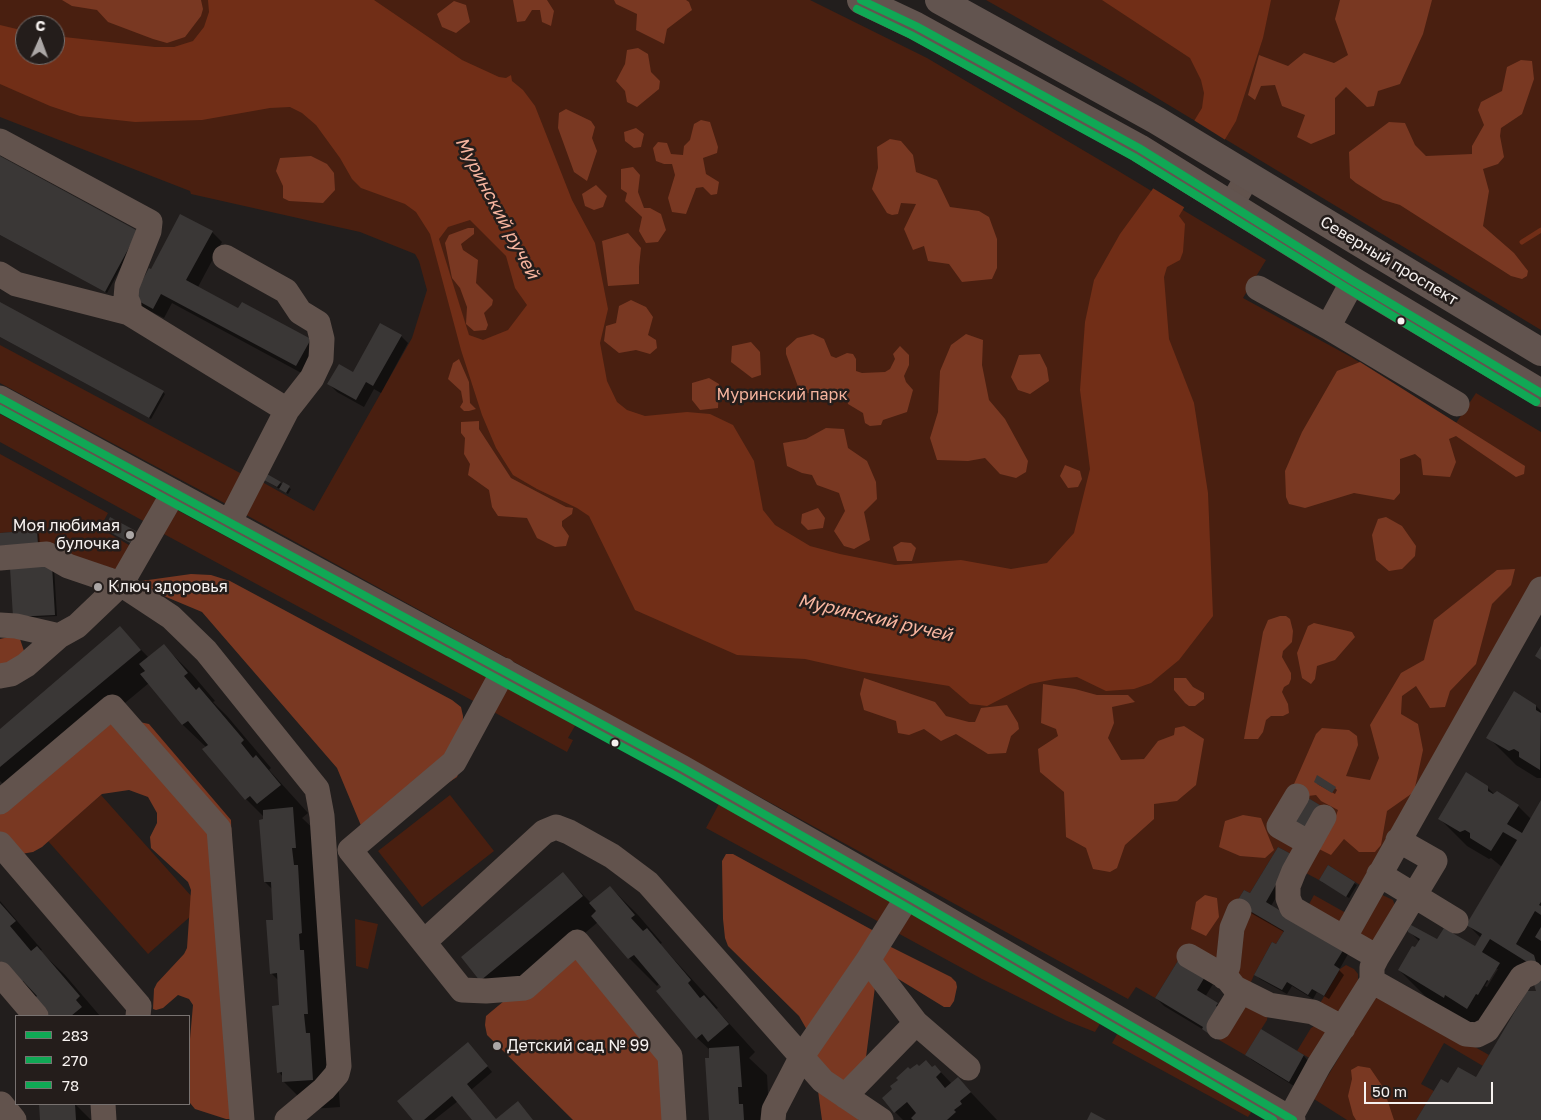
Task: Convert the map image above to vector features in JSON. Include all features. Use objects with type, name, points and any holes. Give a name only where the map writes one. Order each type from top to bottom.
[{"type":"main road","points":[[862,0],[916,26],[1139,148],[1352,281],[1541,393]]},
{"type":"main road","name":"Северный проспект","points":[[939,0],[1156,120],[1541,352]]},
{"type":"street","points":[[0,141],[150,222],[150,231],[127,286],[126,298],[129,305],[129,313]]},
{"type":"street","points":[[1226,201],[1243,173]]},
{"type":"street","points":[[225,257],[286,291],[300,312],[318,323],[322,340],[320,359],[312,378],[287,410],[230,521]]},
{"type":"street","points":[[0,274],[16,284],[129,313],[287,410]]},
{"type":"street","points":[[1328,327],[1352,281]]},
{"type":"street","points":[[1258,288],[1328,327],[1457,404]]},
{"type":"street","points":[[0,398],[675,763],[1291,1119],[1319,1065],[1372,981],[1372,967],[1377,957],[1435,861],[1398,840]]},
{"type":"street","points":[[0,676],[11,674],[26,665],[59,636],[76,626],[121,584],[174,492]]},
{"type":"street","points":[[0,558],[47,554],[68,566],[121,584],[171,617],[206,651],[317,789],[322,816],[339,1066],[337,1074],[324,1089],[287,1120]]},
{"type":"street","points":[[1344,938],[1541,589]]},
{"type":"street","points":[[0,625],[16,626],[59,636]]},
{"type":"street","points":[[324,852],[350,850],[454,762],[504,670]]},
{"type":"street","points":[[0,802],[112,707],[219,829],[242,1120]]},
{"type":"street","points":[[1296,796],[1279,826],[1309,843]]},
{"type":"street","points":[[1324,817],[1294,871],[1288,886],[1288,898],[1292,908],[1377,957]]},
{"type":"street","points":[[424,942],[544,832],[556,827],[569,832],[612,856],[648,883],[823,1081],[881,1120]]},
{"type":"street","points":[[0,844],[139,1006],[138,1015]]},
{"type":"street","points":[[350,850],[462,990],[486,991],[525,988],[577,942],[670,1056],[674,1120]]},
{"type":"street","points":[[1379,874],[1456,921]]},
{"type":"street","points":[[773,1120],[774,1110],[802,1056],[868,960],[908,896]]},
{"type":"street","points":[[1219,1027],[1232,984],[1228,966],[1232,928],[1239,911]]},
{"type":"street","points":[[1189,956],[1269,1005],[1313,1012],[1343,1028]]},
{"type":"street","points":[[868,960],[916,1023],[968,1068]]},
{"type":"street","points":[[1372,981],[1466,1034],[1477,1035],[1487,1030],[1522,977],[1537,971]]},
{"type":"street","points":[[0,974],[35,1015]]},
{"type":"street","points":[[845,1096],[916,1023]]},
{"type":"street","points":[[1,1104],[14,1120]]},
{"type":"street","points":[[26,1105],[26,1120]]},
{"type":"street","points":[[103,1105],[104,1120]]},
{"type":"green space","name":"Муринский парк","points":[[0,0],[810,0],[927,58],[1266,260],[1243,298],[1351,357],[1456,423],[1476,393],[1541,432],[1541,578],[1360,885],[1328,865],[1319,880],[1304,872],[1323,807],[1293,789],[1297,847],[1293,855],[1278,847],[1250,893],[1244,890],[1236,903],[1284,931],[1276,944],[1272,942],[1248,989],[1179,959],[1155,998],[1136,987],[1128,999],[239,511],[255,478],[314,511],[412,338],[427,290],[419,261],[415,254],[360,232],[191,194],[190,191],[0,117]]},
{"type":"green space","points":[[986,0],[1541,0],[1541,330],[1134,84]]},
{"type":"green space","points":[[0,345],[246,475],[228,505],[0,383]]},
{"type":"green space","points":[[0,414],[159,500],[147,523],[0,442]]},
{"type":"green space","points":[[0,454],[108,513],[100,528],[134,548],[120,571],[38,544],[37,530],[0,533]]},
{"type":"green space","points":[[175,509],[490,679],[477,703],[162,533]]},
{"type":"green space","points":[[504,686],[576,724],[568,738],[573,740],[567,752],[490,710]]},
{"type":"green space","points":[[101,795],[201,907],[148,954],[48,841]]},
{"type":"green space","points":[[450,795],[494,851],[422,907],[378,851]]},
{"type":"green space","points":[[720,802],[894,900],[881,923],[706,828]]},
{"type":"green space","points":[[1378,893],[1393,900],[1395,906],[1379,941],[1361,939],[1358,925]]},
{"type":"green space","points":[[1314,895],[1346,913],[1339,926],[1307,908]]},
{"type":"green space","points":[[907,908],[1103,1019],[1095,1032],[1067,1021],[982,979],[894,931]]},
{"type":"green space","points":[[355,919],[378,924],[368,969],[356,966]]},
{"type":"green space","points":[[1346,965],[1354,969],[1358,974],[1358,982],[1342,1010],[1333,1012],[1319,1005],[1340,969]]},
{"type":"green space","points":[[1378,992],[1489,1055],[1483,1066],[1444,1043],[1421,1084],[1434,1091],[1416,1120],[1347,1120],[1314,1099]]},
{"type":"green space","points":[[1245,1003],[1268,1012],[1267,1020],[1245,1055],[1219,1040],[1239,1007]]},
{"type":"green space","points":[[1316,1025],[1326,1032],[1313,1060],[1297,1051],[1311,1028]]},
{"type":"green space","points":[[1120,1029],[1254,1108],[1248,1117],[1112,1043]]},
{"type":"shaded area","points":[[62,0],[201,0],[203,9],[201,16],[185,37],[167,43],[108,22],[97,10],[72,6]]},
{"type":"shaded area","points":[[513,0],[547,0],[554,11],[551,26],[542,22],[540,10],[532,10],[525,21],[517,22]]},
{"type":"shaded area","points":[[614,0],[686,0],[689,2],[692,10],[667,29],[664,44],[636,30],[637,14],[616,4]]},
{"type":"shaded area","points":[[1340,0],[1432,0],[1423,34],[1400,84],[1378,91],[1374,106],[1367,107],[1346,87],[1335,98],[1335,134],[1311,144],[1297,137],[1305,115],[1282,106],[1275,85],[1261,86],[1255,100],[1248,95],[1259,55],[1288,66],[1304,53],[1334,63],[1348,55],[1335,19]]},
{"type":"shaded area","points":[[454,1],[466,5],[470,22],[456,33],[442,27],[437,14]]},
{"type":"shaded area","points":[[638,48],[648,54],[651,72],[660,81],[659,89],[637,107],[627,102],[625,91],[616,81],[625,64],[627,50]]},
{"type":"shaded area","points":[[1521,60],[1532,61],[1534,79],[1522,114],[1501,128],[1500,136],[1504,157],[1498,164],[1483,169],[1489,191],[1483,226],[1514,253],[1528,271],[1527,276],[1522,279],[1511,276],[1400,205],[1383,200],[1356,183],[1350,178],[1349,152],[1389,122],[1405,123],[1415,145],[1426,156],[1472,154],[1472,146],[1484,125],[1478,110],[1481,102],[1502,91],[1507,67]]},
{"type":"shaded area","points":[[566,109],[591,121],[595,127],[592,138],[597,151],[587,181],[574,172],[558,128],[559,113]]},
{"type":"shaded area","points":[[701,120],[710,122],[718,147],[717,153],[703,158],[706,174],[719,182],[717,194],[711,195],[703,187],[696,188],[686,214],[672,212],[668,198],[675,175],[672,164],[656,161],[653,148],[658,142],[667,143],[671,154],[683,155],[684,146],[690,140],[694,124]]},
{"type":"shaded area","points":[[636,128],[644,134],[641,147],[634,148],[625,141],[624,132]]},
{"type":"shaded area","points":[[890,139],[901,141],[913,155],[916,172],[937,180],[950,207],[979,211],[989,217],[997,239],[997,268],[992,279],[962,282],[949,264],[928,261],[924,246],[913,250],[904,229],[916,204],[901,203],[898,214],[892,215],[887,213],[872,189],[878,168],[877,147]]},
{"type":"shaded area","points":[[311,156],[327,164],[334,173],[335,190],[323,203],[289,201],[283,198],[283,186],[276,171],[280,158]]},
{"type":"shaded area","points":[[633,167],[640,175],[638,192],[644,208],[650,208],[661,214],[666,230],[658,242],[646,243],[639,231],[642,217],[625,201],[627,193],[621,189],[621,169]]},
{"type":"shaded area","points":[[596,185],[607,196],[603,207],[594,210],[585,206],[582,194]]},
{"type":"shaded area","points":[[468,228],[474,228],[474,234],[461,244],[463,250],[478,260],[476,283],[493,300],[492,305],[484,313],[488,325],[486,330],[474,331],[466,324],[467,307],[460,288],[452,278],[445,243],[449,235]]},
{"type":"shaded area","points":[[628,233],[641,248],[639,284],[608,286],[602,241]]},
{"type":"shaded area","points":[[631,300],[646,307],[653,317],[648,335],[656,340],[657,348],[650,354],[636,350],[619,353],[604,341],[606,326],[616,323],[619,306]]},
{"type":"shaded area","points":[[813,334],[824,339],[831,356],[836,358],[847,353],[853,354],[856,359],[856,371],[862,373],[885,372],[890,369],[895,359],[893,354],[900,346],[909,355],[909,365],[904,376],[906,382],[913,390],[907,412],[883,420],[881,425],[870,426],[865,423],[863,413],[848,404],[846,393],[835,391],[824,395],[800,392],[786,354],[786,348],[797,338]]},
{"type":"shaded area","points":[[966,334],[983,340],[982,365],[989,400],[1005,419],[1028,461],[1026,472],[1016,478],[1000,474],[985,458],[968,461],[937,460],[930,438],[938,412],[940,371],[951,345]]},
{"type":"shaded area","points":[[751,342],[760,352],[761,375],[752,378],[731,362],[732,346]]},
{"type":"shaded area","points":[[1040,354],[1047,368],[1049,381],[1030,394],[1018,390],[1011,377],[1019,355]]},
{"type":"shaded area","points":[[459,359],[469,382],[470,403],[476,409],[469,411],[464,411],[460,407],[463,402],[461,391],[448,379],[453,363]]},
{"type":"shaded area","points":[[1360,362],[1525,466],[1524,474],[1516,477],[1456,436],[1449,439],[1456,462],[1450,477],[1423,475],[1421,459],[1415,454],[1400,459],[1400,493],[1394,500],[1354,493],[1305,508],[1289,504],[1286,497],[1285,471],[1302,432],[1337,371]]},
{"type":"shaded area","points":[[709,378],[719,384],[718,408],[700,410],[692,400],[692,383]]},
{"type":"shaded area","points":[[479,421],[479,429],[511,478],[566,507],[573,508],[572,514],[562,521],[562,526],[569,536],[566,546],[555,547],[537,538],[527,518],[498,516],[492,507],[489,490],[468,475],[470,464],[464,454],[465,438],[461,433],[461,422]]},
{"type":"shaded area","points":[[826,428],[844,429],[848,448],[867,461],[876,482],[877,499],[864,512],[870,540],[854,549],[844,546],[834,531],[845,511],[839,493],[817,485],[812,475],[802,473],[787,466],[783,443],[806,439]]},
{"type":"shaded area","points":[[1065,465],[1080,471],[1082,479],[1078,487],[1068,488],[1060,476]]},
{"type":"shaded area","points":[[818,508],[825,518],[823,528],[808,530],[801,523],[802,514]]},
{"type":"shaded area","points":[[1386,517],[1402,526],[1416,546],[1415,556],[1402,569],[1389,571],[1376,560],[1372,535],[1378,519]]},
{"type":"shaded area","points":[[901,542],[911,543],[916,548],[912,561],[897,561],[893,547]]},
{"type":"shaded area","points":[[1515,569],[1511,585],[1492,604],[1476,664],[1450,691],[1445,707],[1430,708],[1416,686],[1402,696],[1401,714],[1418,724],[1423,750],[1414,792],[1387,811],[1381,845],[1375,852],[1359,852],[1344,839],[1331,855],[1319,849],[1332,827],[1338,810],[1321,801],[1316,795],[1308,796],[1294,792],[1294,784],[1316,734],[1322,728],[1349,730],[1357,736],[1358,745],[1346,776],[1370,780],[1379,758],[1370,725],[1401,673],[1424,660],[1434,620],[1497,570]]},
{"type":"shaded area","points":[[191,574],[211,575],[230,581],[452,700],[461,707],[463,716],[461,766],[457,777],[377,829],[362,828],[337,768],[202,612],[140,586],[138,583]]},
{"type":"shaded area","points":[[1286,616],[1290,619],[1293,631],[1292,642],[1283,651],[1282,657],[1291,673],[1289,684],[1284,687],[1282,692],[1288,704],[1289,713],[1283,716],[1271,716],[1266,720],[1263,732],[1258,739],[1244,739],[1263,632],[1268,620]]},
{"type":"shaded area","points":[[1314,623],[1352,632],[1355,637],[1335,660],[1317,666],[1315,679],[1311,684],[1302,678],[1297,653],[1308,626]]},
{"type":"shaded area","points":[[17,635],[24,651],[20,661],[0,669],[0,639]]},
{"type":"shaded area","points":[[864,678],[935,702],[946,716],[969,722],[975,722],[981,708],[1007,705],[1018,723],[1019,729],[1011,736],[1006,753],[988,754],[956,734],[941,741],[924,729],[909,735],[898,733],[896,721],[864,710],[860,694]]},
{"type":"shaded area","points":[[1174,678],[1186,678],[1193,687],[1204,693],[1204,699],[1195,706],[1189,706],[1174,690]]},
{"type":"shaded area","points":[[1043,684],[1097,695],[1128,695],[1135,702],[1112,707],[1114,723],[1108,738],[1121,760],[1144,759],[1158,741],[1174,735],[1175,728],[1184,726],[1204,739],[1196,785],[1177,801],[1154,804],[1154,819],[1125,845],[1117,868],[1110,872],[1093,869],[1086,848],[1066,837],[1064,792],[1040,772],[1038,749],[1058,736],[1056,729],[1041,723]]},
{"type":"shaded area","points":[[125,719],[149,724],[231,820],[238,1119],[226,1119],[195,1109],[190,1103],[190,1039],[193,1005],[189,999],[178,995],[163,1008],[153,1009],[154,989],[157,983],[184,954],[187,948],[191,890],[188,882],[151,848],[150,837],[157,823],[157,813],[148,797],[129,790],[102,794],[42,847],[33,852],[15,855],[0,854],[0,812],[100,725]]},
{"type":"shaded area","points":[[1243,815],[1261,818],[1274,850],[1265,858],[1240,856],[1219,847],[1225,821]]},
{"type":"shaded area","points":[[726,854],[733,854],[874,931],[883,943],[951,977],[956,982],[957,987],[954,1001],[950,1007],[944,1007],[887,972],[876,979],[858,1120],[822,1120],[811,1040],[807,1030],[799,1016],[728,946],[723,919],[722,861]]},
{"type":"shaded area","points":[[1205,895],[1217,898],[1219,917],[1206,936],[1191,929],[1196,902]]},
{"type":"shaded area","points":[[571,952],[672,1065],[677,1120],[573,1120],[487,1035],[486,1016],[559,955]]},
{"type":"shaded area","points":[[1358,1066],[1370,1068],[1383,1087],[1394,1120],[1356,1120],[1348,1096],[1352,1079],[1351,1070]]},
{"type":"water","name":"Муринский ручей","points":[[208,0],[374,0],[462,60],[499,77],[506,78],[511,75],[512,81],[523,90],[535,106],[572,200],[595,243],[608,309],[600,343],[607,381],[617,402],[627,410],[645,416],[687,412],[710,414],[733,425],[754,461],[763,510],[775,525],[810,546],[895,565],[961,560],[1011,569],[1047,563],[1074,533],[1090,469],[1080,390],[1085,322],[1094,280],[1120,234],[1152,190],[1202,108],[1204,93],[1201,80],[1190,58],[1102,0],[1271,0],[1263,38],[1236,121],[1179,216],[1185,224],[1183,252],[1180,260],[1167,267],[1164,277],[1169,339],[1194,403],[1208,493],[1213,616],[1179,660],[1151,683],[1134,689],[1106,691],[1077,677],[1055,679],[1030,684],[987,706],[970,704],[949,686],[863,672],[805,659],[737,655],[635,610],[589,516],[513,475],[496,448],[482,415],[461,350],[430,234],[416,212],[405,204],[361,188],[352,179],[340,158],[316,125],[302,113],[290,107],[270,108],[202,120],[135,122],[80,116],[50,106],[0,84],[0,25],[15,29],[15,65],[65,65],[65,37],[155,47],[174,47],[193,41],[204,27],[209,12]],"holes":[[[470,220],[506,256],[515,288],[527,305],[508,330],[483,340],[469,335],[439,239],[448,227]]]},
{"type":"pier","points":[[1192,119],[1227,141],[1187,209],[1151,187]]},
{"type":"building","points":[[0,156],[138,231],[105,292],[0,235]]},
{"type":"building","points":[[180,214],[213,231],[186,280],[238,308],[242,302],[311,339],[296,366],[161,294],[153,309],[133,298],[149,268],[151,269]]},
{"type":"building","points":[[0,302],[164,391],[149,418],[0,337]]},
{"type":"building","points":[[380,323],[402,335],[373,386],[366,382],[356,400],[327,384],[339,364],[353,372]]},
{"type":"building","points":[[267,474],[281,482],[277,487],[264,480]]},
{"type":"building","points":[[283,482],[290,486],[286,493],[279,489]]},
{"type":"building","points":[[110,517],[136,531],[130,543],[104,529]]},
{"type":"building","points":[[37,530],[38,544],[0,546],[0,533]]},
{"type":"building","points":[[52,565],[55,615],[13,617],[10,568]]},
{"type":"building","points":[[120,626],[141,650],[0,767],[0,729]]},
{"type":"building","points":[[164,644],[188,673],[184,676],[196,690],[199,687],[244,740],[241,743],[253,758],[256,755],[281,785],[257,804],[250,796],[245,800],[202,749],[208,745],[188,721],[182,725],[140,674],[145,671],[139,664]]},
{"type":"building","points":[[1541,646],[1541,660],[1535,656]]},
{"type":"building","points":[[1514,691],[1536,705],[1536,710],[1541,713],[1540,770],[1519,757],[1519,752],[1514,749],[1509,751],[1486,738]]},
{"type":"building","points":[[1466,772],[1488,786],[1488,791],[1493,794],[1497,791],[1519,805],[1507,824],[1522,833],[1541,800],[1541,902],[1539,905],[1541,906],[1541,915],[1535,911],[1516,944],[1534,955],[1541,979],[1541,1120],[1416,1120],[1441,1079],[1448,1083],[1458,1067],[1476,1077],[1527,991],[1536,991],[1527,962],[1490,939],[1482,952],[1500,963],[1489,981],[1487,980],[1478,995],[1476,994],[1467,1009],[1445,995],[1444,998],[1398,970],[1412,946],[1415,947],[1420,939],[1408,932],[1411,925],[1437,939],[1444,928],[1475,946],[1482,934],[1466,925],[1517,840],[1503,832],[1491,851],[1470,838],[1470,833],[1465,830],[1460,832],[1438,819]]},
{"type":"building","points":[[1317,775],[1336,787],[1332,793],[1314,782]]},
{"type":"building","points":[[1305,796],[1323,807],[1308,831],[1290,822]]},
{"type":"building","points":[[293,807],[296,848],[292,848],[294,865],[298,865],[302,933],[299,934],[300,950],[304,950],[308,1014],[304,1014],[306,1033],[310,1033],[313,1080],[282,1082],[282,1072],[277,1073],[272,1006],[279,1005],[277,973],[270,974],[266,920],[273,920],[271,882],[264,882],[259,820],[263,819],[263,810]]},
{"type":"building","points":[[1278,847],[1293,855],[1266,902],[1344,949],[1334,965],[1340,969],[1324,996],[1312,989],[1308,995],[1287,982],[1282,990],[1254,975],[1272,942],[1276,944],[1284,931],[1236,903],[1244,890],[1250,893]]},
{"type":"building","points":[[1328,865],[1355,882],[1346,897],[1319,880]]},
{"type":"building","points":[[563,872],[583,896],[480,981],[461,957]]},
{"type":"building","points":[[610,886],[635,915],[631,918],[643,931],[647,928],[691,980],[688,983],[700,998],[704,995],[729,1024],[708,1042],[702,1034],[696,1039],[656,991],[661,987],[634,955],[628,959],[591,916],[596,911],[589,903]]},
{"type":"building","points":[[0,903],[16,921],[10,926],[31,951],[37,946],[80,996],[76,1000],[82,1007],[72,1015],[47,1015],[33,999],[37,996],[23,981],[20,984],[0,961]]},
{"type":"building","points":[[1541,927],[1541,941],[1535,937]]},
{"type":"building","points":[[1179,959],[1206,975],[1197,990],[1218,1003],[1216,1006],[1223,1011],[1209,1034],[1202,1029],[1203,1027],[1155,998]]},
{"type":"building","points":[[1261,1029],[1304,1055],[1289,1082],[1245,1055]]},
{"type":"building","points":[[468,1042],[488,1066],[467,1084],[496,1119],[518,1101],[533,1120],[472,1120],[452,1096],[424,1120],[413,1120],[397,1101]]},
{"type":"building","points":[[739,1046],[742,1087],[738,1087],[739,1104],[743,1104],[744,1120],[709,1120],[705,1058],[709,1058],[709,1048]]},
{"type":"building","points":[[926,1060],[932,1067],[935,1065],[941,1072],[936,1077],[945,1088],[958,1077],[971,1092],[960,1101],[962,1104],[954,1110],[956,1112],[947,1120],[913,1120],[911,1118],[916,1113],[907,1102],[894,1113],[882,1098],[892,1089],[890,1086],[898,1080],[896,1078],[908,1067],[910,1069],[917,1064],[919,1066]]},
{"type":"building","points":[[39,1105],[75,1105],[76,1120],[40,1120]]},
{"type":"building","points":[[1091,1112],[1106,1120],[1087,1120]]},
{"type":"waterway","points":[[1522,242],[1541,230]]},
{"type":"transit line","name":"283","points":[[861,0],[916,26],[1139,148],[1353,281],[1541,393]]},
{"type":"transit line","name":"270","points":[[857,9],[911,35],[1134,157],[1536,402]]},
{"type":"transit line","name":"283","points":[[0,398],[683,768],[908,896],[1293,1120]]},
{"type":"transit line","name":"78","points":[[0,409],[678,777],[1273,1120]]},
{"type":"place","name":"Моя любимая булочка","points":[[130,535]]},
{"type":"place","name":"Ключ здоровья","points":[[98,587]]},
{"type":"place","name":"Детский сад № 99","points":[[497,1046]]}]
